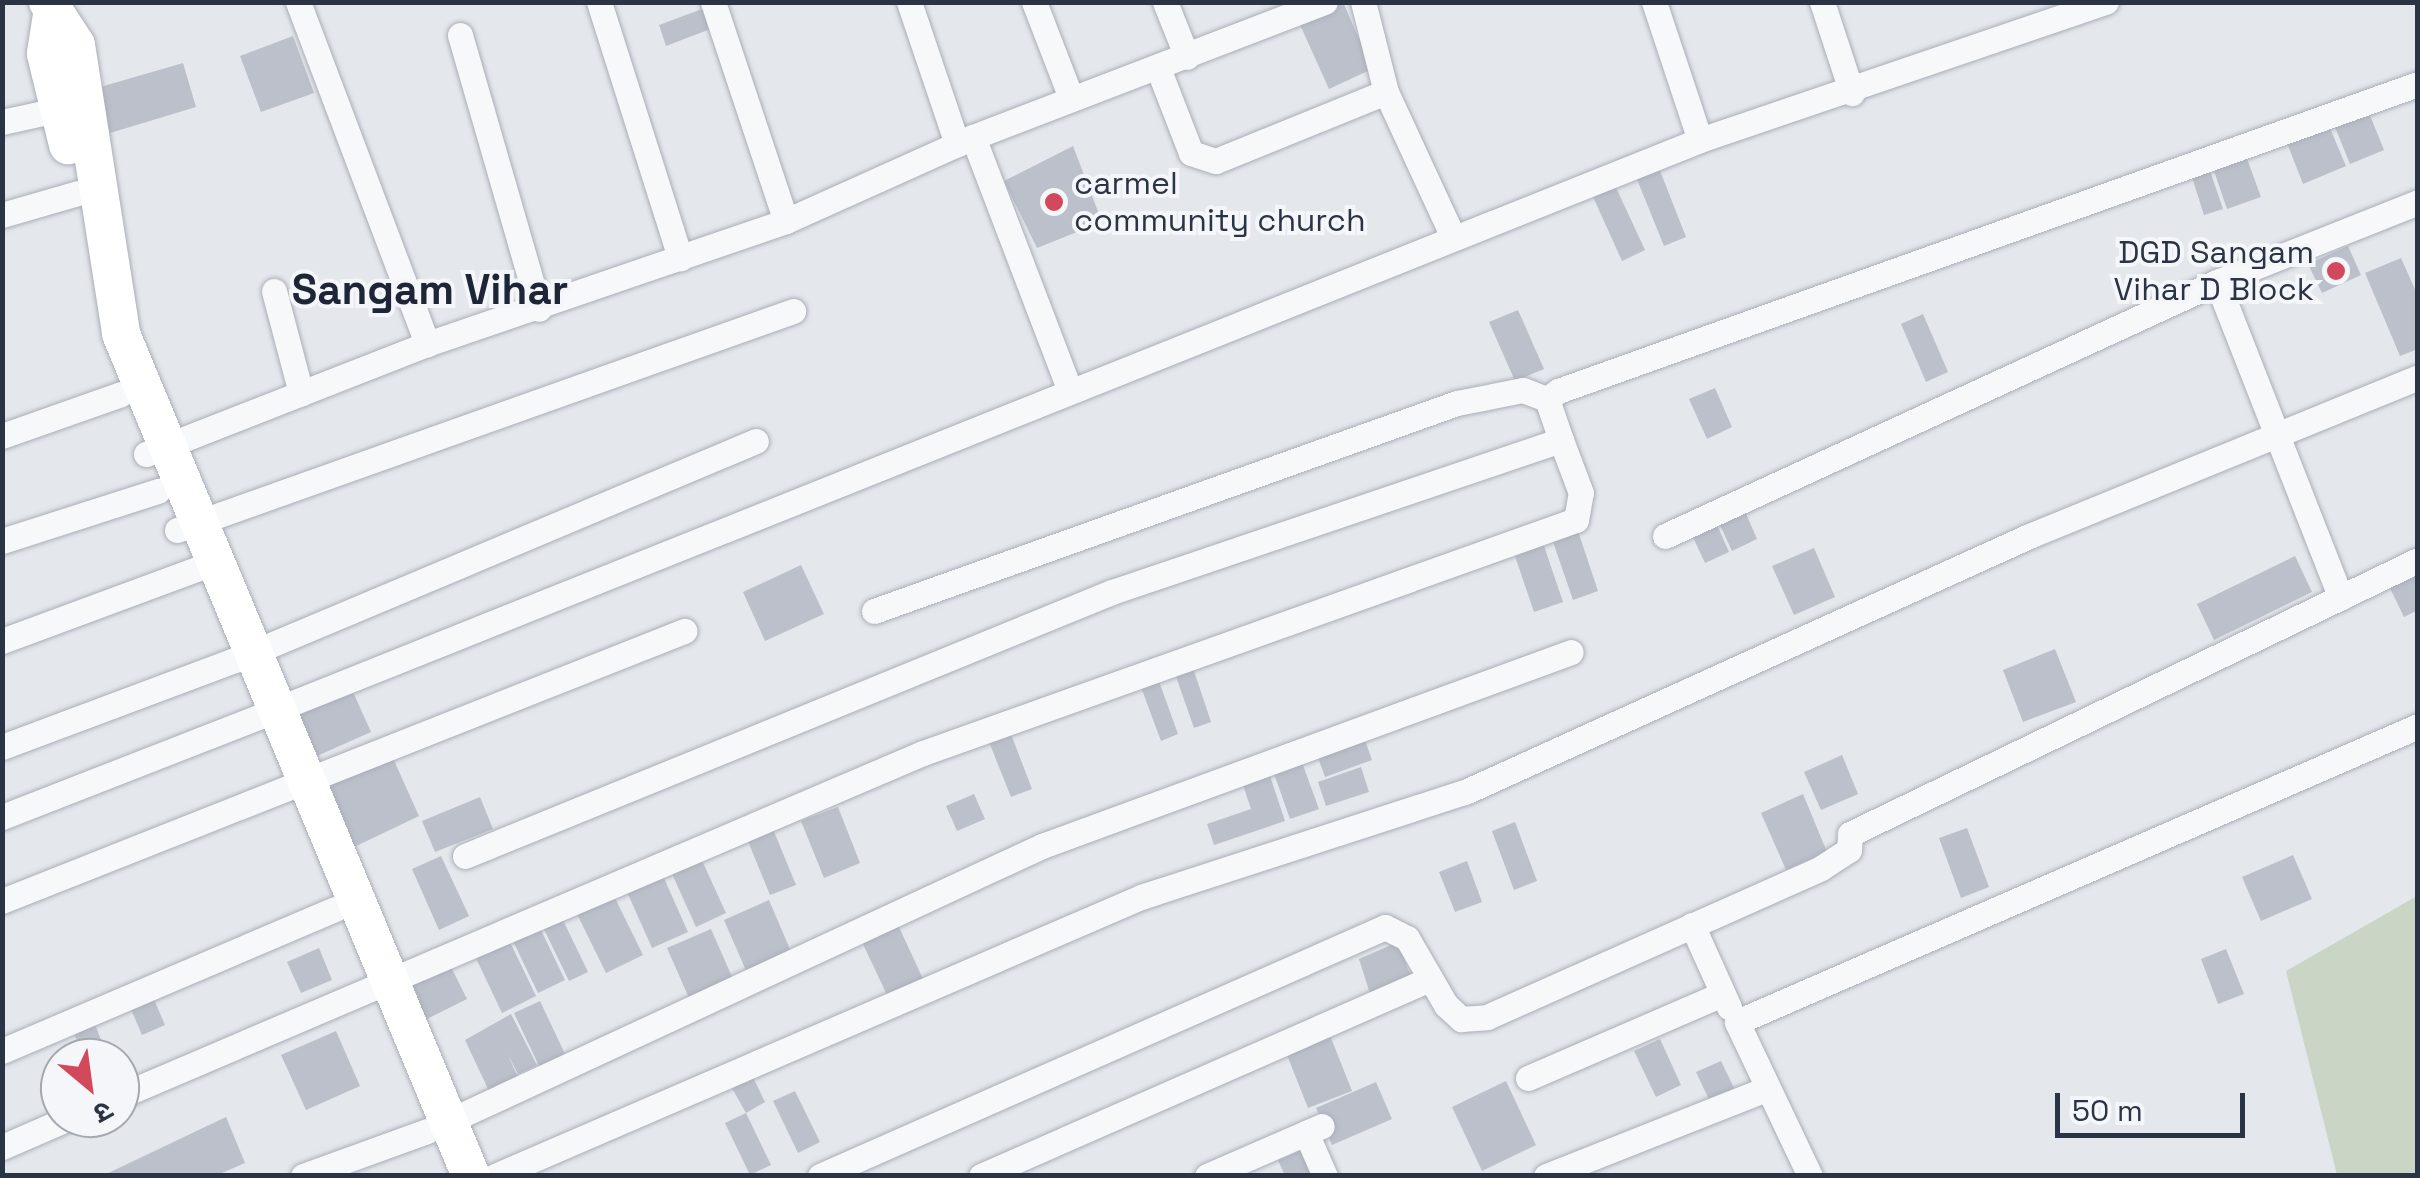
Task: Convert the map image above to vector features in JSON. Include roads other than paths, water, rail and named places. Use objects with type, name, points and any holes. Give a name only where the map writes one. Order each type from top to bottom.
[{"type":"street","points":[[298,2],[427,344]]},
{"type":"street","points":[[599,2],[680,258]]},
{"type":"street","points":[[714,2],[786,220]]},
{"type":"street","points":[[909,2],[1069,388]]},
{"type":"street","points":[[1034,2],[1071,98]]},
{"type":"street","points":[[1165,2],[1187,57]]},
{"type":"street","points":[[155,450],[427,344],[539,309],[786,220],[965,140],[1325,2]]},
{"type":"street","points":[[1362,2],[1386,92],[1453,238]]},
{"type":"street","points":[[1654,2],[1700,140]]},
{"type":"street","points":[[1822,2],[1852,93]]},
{"type":"street","points":[[2,817],[1069,388],[1700,140],[1852,93],[2102,3]]},
{"type":"street","points":[[50,9],[46,54],[121,394],[155,450],[158,491],[186,527],[199,568],[243,656]]},
{"type":"street","points":[[50,9],[76,45],[121,334],[155,450],[438,1126],[471,1176]]},
{"type":"street","points":[[460,35],[539,309]]},
{"type":"street","points":[[1158,68],[1200,162],[1386,92]]},
{"type":"street","points":[[874,610],[1457,403],[1523,390],[1546,399],[2418,84]]},
{"type":"street","points":[[2,122],[61,109]]},
{"type":"street","points":[[2,215],[78,193]]},
{"type":"street","points":[[1665,536],[2216,282],[2418,202]]},
{"type":"street","points":[[2216,282],[2280,432],[2341,598]]},
{"type":"street","points":[[274,291],[301,393]]},
{"type":"street","points":[[186,527],[793,312]]},
{"type":"street","points":[[495,1176],[1141,897],[1465,792],[2280,432],[2418,377]]},
{"type":"street","points":[[2,436],[121,394]]},
{"type":"street","points":[[140,1087],[377,983],[923,754],[1576,520],[1581,493],[1546,399]]},
{"type":"street","points":[[465,856],[1112,592],[1561,440]]},
{"type":"street","points":[[2,746],[243,656],[756,441]]},
{"type":"street","points":[[2,541],[158,491]]},
{"type":"street","points":[[820,1176],[1385,927],[1408,938],[1426,982],[1461,1018],[1487,1017],[1821,868],[1849,850],[1850,834],[2418,560]]},
{"type":"street","points":[[2,641],[199,568]]},
{"type":"street","points":[[2,900],[294,789],[684,631]]},
{"type":"street","points":[[303,1176],[438,1126],[1042,846],[1571,652]]},
{"type":"street","points":[[1737,1022],[2418,726]]},
{"type":"street","points":[[294,789],[335,909],[377,983]]},
{"type":"street","points":[[2,1051],[335,909]]},
{"type":"street","points":[[1692,925],[1810,1176]]},
{"type":"street","points":[[981,1176],[1426,982]]},
{"type":"street","points":[[1528,1078],[1722,994]]},
{"type":"street","points":[[1546,1176],[1766,1089]]},
{"type":"street","points":[[438,1126],[443,1176]]},
{"type":"street","points":[[1207,1176],[1314,1130],[1325,1176]]},
{"type":"street","points":[[2,1147],[40,1131]]},
{"type":"place","name":"carmel community church","points":[[1054,202]]},
{"type":"place","name":"DGD Sangam Vihar D Block","points":[[2336,271]]},
{"type":"district","name":"Sangam Vihar","points":[[430,290]]}]
